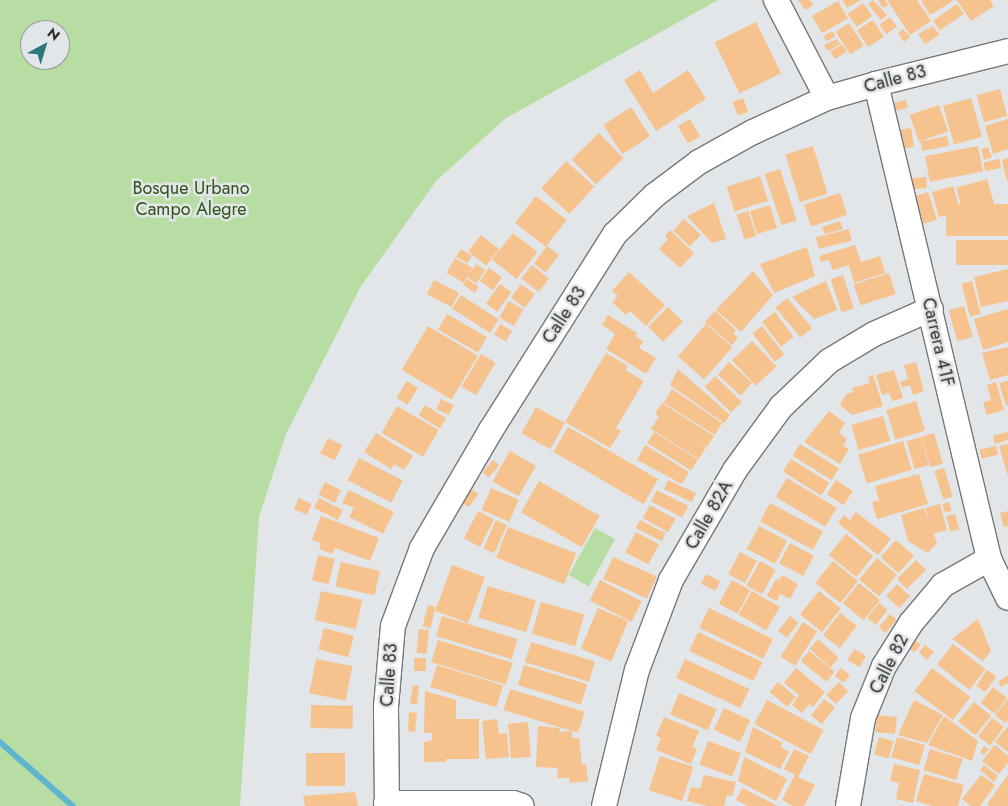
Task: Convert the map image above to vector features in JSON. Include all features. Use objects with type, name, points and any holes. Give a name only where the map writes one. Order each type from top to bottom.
[{"type":"street","points":[[776,0],[827,98]]},
{"type":"street","name":"Calle 83","points":[[386,804],[386,707],[393,626],[422,548],[491,430],[616,234],[655,195],[699,162],[753,132],[827,98],[1008,51]]},
{"type":"street","name":"Carrera 41F","points":[[876,84],[989,559],[1008,598]]},
{"type":"street","name":"Calle 82A","points":[[604,806],[637,670],[672,580],[735,470],[781,407],[829,361],[874,334],[931,309]]},
{"type":"street","name":"Calle 82","points":[[848,806],[863,718],[884,666],[911,623],[943,585],[989,559]]},
{"type":"street","points":[[386,804],[513,803],[522,806]]},
{"type":"green space","name":"Bosque Urbano Campo Alegre","points":[[0,0],[718,0],[506,118],[436,181],[361,286],[286,434],[259,517],[240,806],[0,806]]},
{"type":"green space","points":[[595,528],[615,539],[589,586],[569,575]]},
{"type":"building","points":[[798,0],[810,0],[813,5],[805,10]]},
{"type":"building","points":[[842,0],[861,0],[847,8]]},
{"type":"building","points":[[873,0],[887,15],[881,20],[868,4]]},
{"type":"building","points":[[878,0],[885,0],[888,5],[883,8]]},
{"type":"building","points":[[887,0],[917,0],[931,21],[910,35]]},
{"type":"building","points":[[921,0],[952,0],[953,1],[930,15]]},
{"type":"building","points":[[957,0],[990,0],[994,6],[971,21]]},
{"type":"building","points":[[838,1],[848,18],[822,33],[812,16]]},
{"type":"building","points":[[863,3],[872,16],[857,27],[847,14]]},
{"type":"building","points":[[957,4],[964,14],[940,30],[933,21]]},
{"type":"building","points":[[890,17],[897,27],[886,34],[879,24]]},
{"type":"building","points":[[873,20],[884,37],[868,47],[857,30]]},
{"type":"building","points":[[756,22],[781,73],[740,93],[715,42]]},
{"type":"building","points":[[849,23],[864,46],[850,54],[836,32]]},
{"type":"building","points":[[933,26],[939,35],[925,44],[918,34]]},
{"type":"building","points":[[903,29],[910,37],[904,42],[898,33]]},
{"type":"building","points":[[832,31],[835,36],[827,41],[823,36]]},
{"type":"building","points":[[837,39],[840,44],[828,51],[824,45]]},
{"type":"building","points":[[842,44],[847,52],[835,59],[830,51]]},
{"type":"building","points":[[640,70],[653,93],[688,70],[706,99],[656,131],[624,80]]},
{"type":"building","points":[[1000,89],[1007,116],[984,122],[977,95]]},
{"type":"building","points":[[743,98],[748,112],[738,116],[733,102]]},
{"type":"building","points":[[971,98],[982,136],[954,144],[943,106]]},
{"type":"building","points":[[906,100],[908,108],[892,112],[890,104]]},
{"type":"building","points":[[939,105],[948,131],[919,142],[910,115]]},
{"type":"building","points":[[631,107],[650,136],[622,154],[603,125]]},
{"type":"building","points":[[690,119],[700,136],[688,143],[678,126]]},
{"type":"building","points":[[1008,119],[1008,149],[993,154],[985,126]]},
{"type":"building","points":[[911,128],[914,147],[898,149],[895,131]]},
{"type":"building","points":[[599,133],[623,158],[596,185],[572,159]]},
{"type":"building","points":[[947,136],[949,146],[922,151],[920,141]]},
{"type":"building","points":[[813,146],[828,194],[800,202],[785,154]]},
{"type":"building","points":[[978,146],[983,172],[930,182],[925,156]]},
{"type":"building","points":[[988,147],[992,157],[984,160],[981,149]]},
{"type":"building","points":[[1008,158],[1008,181],[1007,181],[1002,160]]},
{"type":"building","points":[[999,159],[1001,168],[985,171],[983,163]]},
{"type":"building","points":[[566,161],[594,186],[569,214],[541,188]]},
{"type":"building","points":[[780,169],[797,220],[781,225],[765,174]]},
{"type":"building","points":[[760,176],[768,201],[735,212],[727,187]]},
{"type":"building","points":[[926,177],[927,188],[912,189],[911,178]]},
{"type":"building","points":[[987,179],[994,204],[963,213],[956,188]]},
{"type":"building","points":[[953,186],[960,211],[939,217],[932,192]]},
{"type":"building","points":[[928,192],[937,220],[924,224],[915,196]]},
{"type":"building","points":[[840,193],[847,215],[811,227],[804,205]]},
{"type":"building","points":[[536,196],[567,220],[546,247],[515,223]]},
{"type":"building","points":[[714,203],[726,239],[712,243],[687,216]]},
{"type":"building","points":[[946,204],[1008,204],[1008,236],[946,236]]},
{"type":"building","points":[[770,205],[777,228],[757,234],[750,211]]},
{"type":"building","points":[[748,211],[756,236],[745,239],[737,215]]},
{"type":"building","points":[[684,219],[701,235],[690,246],[673,231]]},
{"type":"building","points":[[840,221],[843,229],[825,234],[822,227]]},
{"type":"building","points":[[849,229],[852,241],[819,249],[816,237]]},
{"type":"building","points":[[670,230],[694,253],[680,268],[659,249],[668,239],[665,236]]},
{"type":"building","points":[[513,233],[537,252],[516,279],[492,260]]},
{"type":"building","points":[[481,235],[499,249],[486,266],[468,252]]},
{"type":"building","points":[[956,240],[1008,240],[1008,265],[956,265]]},
{"type":"building","points":[[855,245],[861,262],[880,256],[885,273],[854,283],[849,265],[833,270],[829,260],[821,262],[819,256]]},
{"type":"building","points":[[547,246],[559,255],[546,273],[534,264]]},
{"type":"building","points":[[807,247],[815,276],[774,293],[760,264]]},
{"type":"building","points":[[461,249],[472,256],[467,264],[456,257]]},
{"type":"building","points":[[455,258],[472,268],[464,283],[446,273]]},
{"type":"building","points":[[476,264],[485,270],[476,283],[467,277]]},
{"type":"building","points":[[532,265],[549,279],[538,292],[521,278]]},
{"type":"building","points":[[489,268],[502,277],[493,290],[480,281]]},
{"type":"building","points":[[1008,269],[1008,301],[981,307],[974,277]]},
{"type":"building","points":[[753,271],[773,295],[741,332],[716,310]]},
{"type":"building","points":[[629,272],[665,305],[646,326],[630,311],[626,315],[612,302],[618,296],[612,291]]},
{"type":"building","points":[[889,273],[896,294],[861,305],[854,284]]},
{"type":"building","points":[[843,275],[854,308],[841,312],[831,279]]},
{"type":"building","points":[[467,279],[479,287],[475,293],[463,285]]},
{"type":"building","points":[[434,280],[459,293],[452,307],[427,294]]},
{"type":"building","points":[[826,281],[837,310],[814,319],[792,297]]},
{"type":"building","points":[[972,281],[981,314],[970,317],[961,284]]},
{"type":"building","points":[[500,284],[511,292],[497,312],[486,303]]},
{"type":"building","points":[[521,284],[535,294],[525,308],[511,298]]},
{"type":"building","points":[[461,295],[499,320],[490,333],[452,308]]},
{"type":"building","points":[[787,298],[812,328],[801,338],[776,308]]},
{"type":"building","points":[[509,301],[524,310],[514,326],[499,317]]},
{"type":"building","points":[[964,306],[973,337],[957,341],[949,310]]},
{"type":"building","points":[[668,307],[683,322],[663,342],[648,327]]},
{"type":"building","points":[[1008,309],[1008,342],[983,350],[974,319]]},
{"type":"building","points":[[715,311],[736,330],[733,333],[738,338],[732,345],[705,322]]},
{"type":"building","points":[[775,312],[794,337],[781,346],[762,322]]},
{"type":"building","points":[[447,314],[487,337],[478,353],[438,330]]},
{"type":"building","points":[[608,315],[637,333],[635,336],[643,341],[639,348],[656,358],[646,374],[606,349],[615,334],[602,325]]},
{"type":"building","points":[[500,324],[512,331],[506,341],[494,334]]},
{"type":"building","points":[[706,324],[732,347],[704,379],[678,356]]},
{"type":"building","points":[[428,326],[478,356],[451,400],[402,370]]},
{"type":"building","points":[[762,326],[784,354],[775,362],[753,333]]},
{"type":"building","points":[[752,341],[776,366],[756,386],[732,360]]},
{"type":"building","points":[[1008,347],[1008,375],[990,380],[982,353]]},
{"type":"building","points":[[606,353],[628,366],[625,370],[644,381],[616,428],[621,431],[610,448],[565,422]]},
{"type":"building","points":[[481,354],[496,363],[476,395],[461,387]]},
{"type":"building","points":[[729,362],[752,383],[741,395],[718,375]]},
{"type":"building","points":[[916,362],[924,391],[913,395],[910,385],[902,388],[900,382],[908,379],[904,365]]},
{"type":"building","points":[[678,369],[730,415],[724,423],[670,385]]},
{"type":"building","points":[[894,370],[903,398],[892,401],[889,393],[882,395],[876,375]]},
{"type":"building","points":[[873,375],[883,406],[852,415],[840,405],[846,394],[853,392],[852,388],[870,383],[868,376]]},
{"type":"building","points":[[715,376],[742,402],[731,412],[705,387]]},
{"type":"building","points":[[407,381],[418,388],[407,405],[396,398]]},
{"type":"building","points":[[1008,381],[1008,405],[1006,406],[999,383]]},
{"type":"building","points":[[996,382],[1004,410],[987,415],[983,402],[991,400],[987,385]]},
{"type":"building","points":[[672,389],[722,423],[715,435],[664,403]]},
{"type":"building","points":[[441,399],[454,405],[449,415],[436,409]]},
{"type":"building","points":[[916,401],[925,431],[895,440],[886,410]]},
{"type":"building","points":[[662,403],[714,436],[707,447],[670,424],[706,447],[699,459],[651,429],[659,416],[655,414]]},
{"type":"building","points":[[425,405],[446,418],[440,428],[419,415]]},
{"type":"building","points":[[397,406],[439,430],[423,457],[382,433]]},
{"type":"building","points":[[536,407],[565,423],[550,449],[521,433]]},
{"type":"building","points":[[829,411],[845,423],[839,433],[847,439],[843,446],[849,449],[840,464],[804,442]]},
{"type":"building","points":[[883,416],[890,441],[858,450],[851,425]]},
{"type":"building","points":[[568,427],[658,479],[644,504],[554,452]]},
{"type":"building","points":[[654,432],[698,460],[691,471],[647,443]]},
{"type":"building","points":[[1008,432],[1008,440],[995,444],[993,436]]},
{"type":"building","points":[[376,433],[413,456],[404,470],[394,464],[391,469],[364,452]]},
{"type":"building","points":[[934,433],[943,464],[930,467],[922,437]]},
{"type":"building","points":[[921,437],[929,465],[915,469],[907,441]]},
{"type":"building","points":[[328,438],[342,445],[335,460],[320,453]]},
{"type":"building","points":[[903,441],[912,470],[867,483],[858,455]]},
{"type":"building","points":[[800,444],[839,468],[832,480],[793,456]]},
{"type":"building","points":[[1008,444],[1008,476],[999,446]]},
{"type":"building","points":[[645,445],[689,472],[682,484],[637,460]]},
{"type":"building","points":[[996,446],[998,455],[981,459],[979,450]]},
{"type":"building","points":[[510,451],[536,466],[518,496],[492,481]]},
{"type":"building","points":[[359,458],[403,480],[391,503],[348,480]]},
{"type":"building","points":[[791,459],[829,483],[821,496],[783,472]]},
{"type":"building","points":[[493,460],[499,465],[489,477],[483,472]]},
{"type":"building","points":[[944,468],[953,497],[943,500],[934,471]]},
{"type":"building","points":[[919,474],[928,504],[877,519],[872,502],[879,500],[875,486]]},
{"type":"building","points":[[787,478],[837,508],[825,527],[776,497]]},
{"type":"building","points":[[668,480],[696,493],[692,502],[664,489]]},
{"type":"building","points":[[836,480],[853,491],[844,505],[827,494]]},
{"type":"building","points":[[539,481],[600,516],[582,547],[521,512]]},
{"type":"building","points":[[325,482],[341,490],[335,503],[319,494]]},
{"type":"building","points":[[491,488],[519,500],[509,522],[482,510]]},
{"type":"building","points":[[471,489],[478,494],[469,507],[462,502]]},
{"type":"building","points":[[349,490],[394,512],[383,534],[349,517],[354,508],[342,503]]},
{"type":"building","points":[[657,490],[688,506],[682,517],[651,502]]},
{"type":"building","points":[[299,498],[312,504],[307,515],[294,509]]},
{"type":"building","points":[[319,498],[343,510],[338,520],[314,508]]},
{"type":"building","points":[[949,502],[952,511],[945,513],[942,504]]},
{"type":"building","points":[[770,503],[823,531],[813,550],[760,522]]},
{"type":"building","points":[[940,504],[947,530],[932,534],[926,508]]},
{"type":"building","points":[[650,505],[675,519],[668,532],[643,518]]},
{"type":"building","points":[[924,508],[937,543],[928,553],[908,541],[901,515]]},
{"type":"building","points":[[478,511],[494,519],[480,547],[464,539]]},
{"type":"building","points":[[1008,511],[1008,526],[1004,527],[1000,513]]},
{"type":"building","points":[[856,512],[891,539],[878,555],[838,523],[844,515],[850,520]]},
{"type":"building","points":[[955,514],[959,529],[950,532],[946,516]]},
{"type":"building","points":[[321,516],[379,538],[370,561],[335,548],[332,554],[319,549],[321,543],[312,540]]},
{"type":"building","points":[[496,520],[507,525],[494,553],[483,548]]},
{"type":"building","points":[[640,520],[666,533],[662,541],[636,528]]},
{"type":"building","points":[[759,526],[787,541],[775,564],[747,549]]},
{"type":"building","points":[[508,527],[576,553],[564,584],[496,558]]},
{"type":"building","points":[[636,532],[659,544],[648,565],[625,552]]},
{"type":"building","points":[[846,534],[873,556],[856,577],[829,555]]},
{"type":"building","points":[[896,540],[914,556],[898,573],[881,557]]},
{"type":"building","points":[[790,543],[814,556],[803,576],[779,563]]},
{"type":"building","points":[[740,552],[757,561],[745,583],[728,574]]},
{"type":"building","points":[[318,555],[335,559],[329,584],[312,580]]},
{"type":"building","points":[[613,557],[657,577],[647,598],[603,579]]},
{"type":"building","points":[[877,558],[897,575],[879,596],[859,579]]},
{"type":"building","points":[[916,560],[926,570],[907,589],[897,579]]},
{"type":"building","points":[[760,561],[776,570],[762,594],[746,585]]},
{"type":"building","points":[[833,561],[858,581],[840,603],[815,583]]},
{"type":"building","points":[[341,562],[380,571],[374,595],[335,586]]},
{"type":"building","points":[[452,565],[485,577],[468,623],[435,611]]},
{"type":"building","points":[[706,574],[720,581],[715,591],[701,584]]},
{"type":"building","points":[[782,575],[798,584],[790,599],[780,594],[777,601],[767,596],[776,579],[779,580]]},
{"type":"building","points":[[600,580],[642,601],[631,622],[590,600]]},
{"type":"building","points":[[732,580],[750,590],[737,614],[719,604]]},
{"type":"building","points":[[859,583],[880,600],[864,620],[843,603]]},
{"type":"building","points":[[897,584],[910,596],[899,608],[886,596]]},
{"type":"building","points":[[488,586],[536,601],[526,632],[478,618]]},
{"type":"building","points":[[321,591],[362,600],[356,629],[315,620]]},
{"type":"building","points":[[752,591],[780,607],[766,630],[738,614]]},
{"type":"building","points":[[819,591],[841,609],[822,632],[800,614]]},
{"type":"building","points":[[541,602],[584,614],[575,646],[532,634]]},
{"type":"building","points":[[879,603],[888,610],[876,625],[867,618]]},
{"type":"building","points":[[428,605],[436,607],[430,628],[423,626]]},
{"type":"building","points":[[598,608],[628,621],[611,661],[581,649]]},
{"type":"building","points":[[709,608],[773,639],[763,659],[699,628]]},
{"type":"building","points":[[840,613],[857,626],[840,648],[823,635]]},
{"type":"building","points":[[890,614],[897,620],[886,633],[879,627]]},
{"type":"building","points":[[442,616],[518,639],[511,659],[436,636]]},
{"type":"building","points":[[790,616],[799,623],[787,638],[778,631]]},
{"type":"building","points":[[978,619],[991,651],[983,661],[952,639]]},
{"type":"building","points":[[803,622],[817,631],[795,666],[781,656]]},
{"type":"building","points":[[324,628],[354,636],[348,657],[318,649]]},
{"type":"building","points":[[419,629],[429,630],[426,654],[416,653]]},
{"type":"building","points":[[698,632],[762,662],[753,681],[689,651]]},
{"type":"building","points":[[818,639],[839,658],[830,667],[809,649]]},
{"type":"building","points":[[914,639],[921,645],[914,652],[907,647]]},
{"type":"building","points":[[438,640],[513,663],[506,685],[431,662]]},
{"type":"building","points":[[531,642],[595,662],[589,682],[525,662]]},
{"type":"building","points":[[953,644],[985,669],[969,690],[937,664]]},
{"type":"building","points":[[925,645],[934,652],[927,660],[919,652]]},
{"type":"building","points":[[854,649],[866,656],[860,667],[848,660]]},
{"type":"building","points":[[809,651],[835,672],[826,682],[801,661]]},
{"type":"building","points":[[414,658],[426,658],[426,671],[414,671]]},
{"type":"building","points":[[316,659],[352,666],[346,700],[309,693]]},
{"type":"building","points":[[685,659],[749,689],[740,708],[676,678]]},
{"type":"building","points":[[437,665],[503,685],[496,707],[430,687]]},
{"type":"building","points":[[524,665],[587,684],[581,704],[518,685]]},
{"type":"building","points":[[796,668],[825,692],[813,707],[809,704],[802,713],[792,705],[799,695],[784,683]]},
{"type":"building","points":[[841,668],[850,675],[844,683],[835,676]]},
{"type":"building","points":[[932,668],[970,697],[953,720],[915,691]]},
{"type":"building","points":[[987,670],[996,676],[985,692],[976,686]]},
{"type":"building","points":[[1008,675],[1008,683],[1001,687],[998,682]]},
{"type":"building","points":[[778,682],[796,697],[787,707],[770,692]]},
{"type":"building","points":[[839,682],[848,691],[835,704],[826,695]]},
{"type":"building","points":[[413,685],[419,686],[417,704],[410,704]]},
{"type":"building","points":[[993,687],[1007,698],[995,714],[981,703]]},
{"type":"building","points":[[510,689],[585,712],[578,733],[504,710]]},
{"type":"building","points":[[425,691],[456,700],[456,719],[479,719],[479,759],[446,759],[446,762],[424,762],[424,742],[432,740],[432,733],[424,733]]},
{"type":"building","points":[[679,693],[717,709],[708,730],[670,714]]},
{"type":"building","points":[[824,699],[835,708],[822,724],[811,715]]},
{"type":"building","points":[[1008,699],[1008,720],[1005,723],[995,715]]},
{"type":"building","points":[[767,700],[824,730],[811,754],[754,724]]},
{"type":"building","points":[[914,700],[943,715],[927,743],[898,735]]},
{"type":"building","points":[[974,702],[991,716],[975,735],[958,721]]},
{"type":"building","points":[[311,705],[353,706],[353,729],[311,728]]},
{"type":"building","points":[[724,708],[750,720],[740,742],[714,730]]},
{"type":"building","points":[[409,712],[417,713],[415,732],[408,731]]},
{"type":"building","points":[[877,715],[897,717],[895,734],[875,732]]},
{"type":"building","points":[[944,716],[978,741],[972,761],[928,745]]},
{"type":"building","points":[[664,717],[699,731],[692,747],[697,749],[691,764],[656,750],[661,738],[656,736]]},
{"type":"building","points":[[992,718],[1004,727],[990,745],[978,736]]},
{"type":"building","points":[[497,719],[499,734],[507,733],[509,757],[486,759],[482,721]]},
{"type":"building","points":[[528,722],[531,757],[511,759],[508,724]]},
{"type":"building","points":[[538,726],[560,728],[559,732],[572,731],[572,738],[579,738],[582,765],[586,764],[588,781],[570,783],[569,778],[557,778],[558,768],[536,767]]},
{"type":"building","points":[[753,727],[783,743],[780,747],[789,752],[780,769],[745,752]]},
{"type":"building","points":[[1008,728],[1008,752],[995,742]]},
{"type":"building","points":[[879,737],[893,741],[888,758],[874,754]]},
{"type":"building","points":[[897,737],[925,745],[919,765],[891,757]]},
{"type":"building","points":[[708,741],[741,753],[732,776],[699,764]]},
{"type":"building","points":[[995,745],[1008,756],[1008,763],[999,774],[982,761]]},
{"type":"building","points":[[984,746],[989,749],[984,755],[980,752]]},
{"type":"building","points":[[794,749],[809,756],[798,777],[815,785],[804,806],[793,806],[782,800],[795,775],[784,769]]},
{"type":"building","points":[[930,749],[963,759],[956,780],[924,770]]},
{"type":"building","points":[[306,753],[345,753],[345,786],[306,786]]},
{"type":"building","points":[[660,756],[693,767],[682,801],[649,790]]},
{"type":"building","points":[[744,757],[787,779],[776,801],[738,781]]},
{"type":"building","points":[[894,764],[920,770],[913,803],[896,799],[899,783],[890,781]]},
{"type":"building","points":[[984,765],[998,776],[994,782],[980,770]]},
{"type":"building","points":[[924,774],[964,785],[958,806],[932,806],[916,801]]},
{"type":"building","points":[[704,775],[736,782],[732,796],[727,795],[724,806],[707,806],[687,801],[691,787],[700,789]]},
{"type":"building","points":[[981,775],[995,785],[980,806],[971,806],[962,799]]},
{"type":"building","points":[[1008,775],[1008,806],[990,806],[987,804]]},
{"type":"building","points":[[742,788],[778,806],[748,806],[736,800]]},
{"type":"building","points":[[355,792],[358,806],[305,806],[303,796]]},
{"type":"waterway","points":[[0,742],[73,806]]}]
